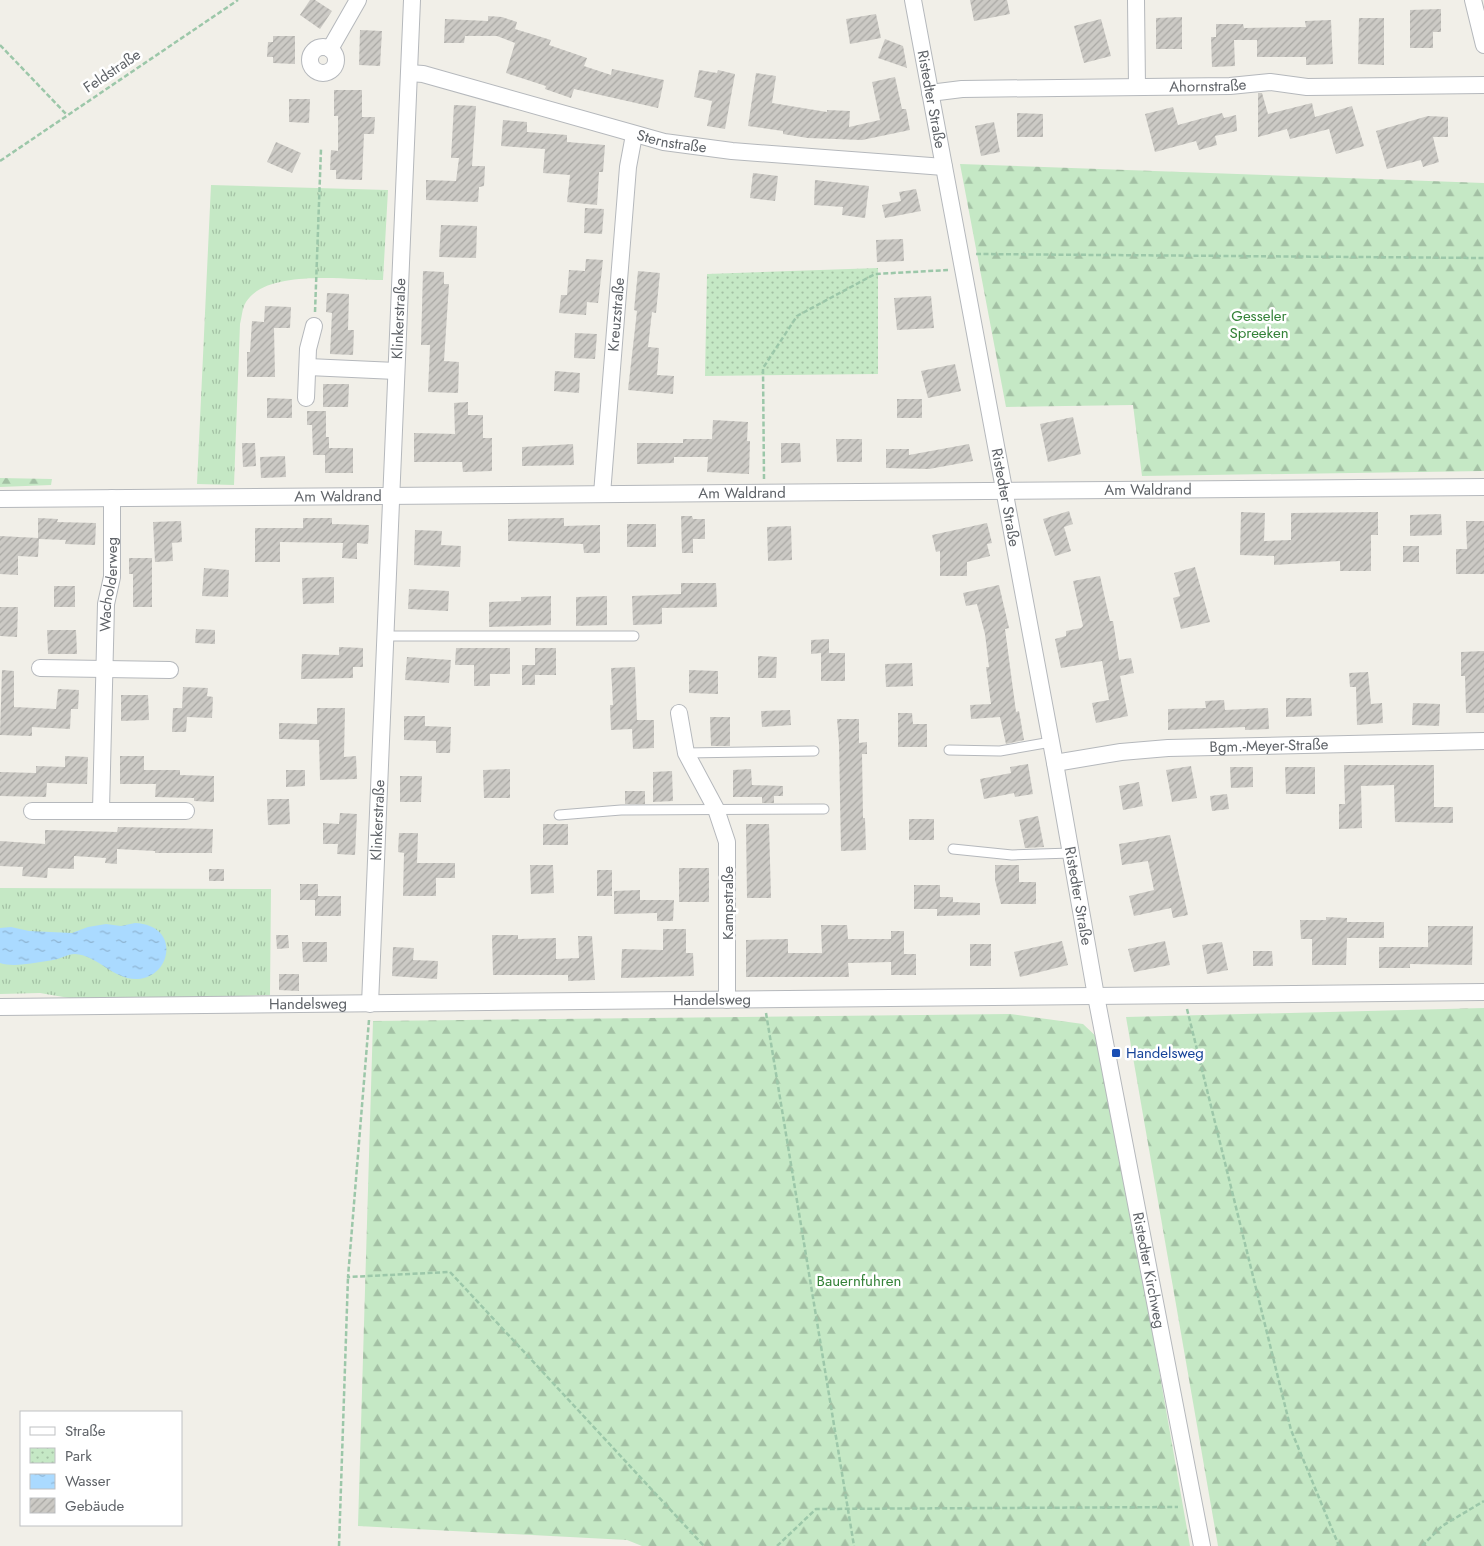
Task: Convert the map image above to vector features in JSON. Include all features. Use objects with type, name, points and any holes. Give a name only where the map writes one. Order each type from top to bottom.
[{"type":"street","points":[[330,49],[358,0]]},
{"type":"street","name":"Klinkerstraße","points":[[370,1004],[412,0]]},
{"type":"street","name":"Ristedter Straße","points":[[913,0],[1055,763],[1096,996]]},
{"type":"street","points":[[1136,0],[1137,86]]},
{"type":"street","points":[[1473,0],[1484,45]]},
{"type":"street","name":"Sternstraße","points":[[409,73],[432,76],[664,142],[732,151],[944,166]]},
{"type":"street","name":"Ahornstraße","points":[[930,93],[962,88],[1230,86],[1270,82],[1307,87],[1484,85]]},
{"type":"street","name":"Kreuzstraße","points":[[602,494],[627,177],[634,135]]},
{"type":"street","points":[[306,398],[308,348],[314,326]]},
{"type":"street","points":[[308,367],[396,371]]},
{"type":"street","name":"Am Waldrand","points":[[0,500],[1484,487]]},
{"type":"street","name":"Wacholderweg","points":[[101,810],[106,604],[112,577],[112,498]]},
{"type":"street","points":[[40,668],[170,670]]},
{"type":"street","name":"Kampstraße","points":[[679,713],[686,753],[716,809],[727,842],[727,1000]]},
{"type":"street","name":"Bgm.-Meyer-Straße","points":[[1055,763],[1122,752],[1168,748],[1484,740]]},
{"type":"street","points":[[32,811],[186,811]]},
{"type":"street","name":"Handelsweg","points":[[0,1007],[1484,992]]},
{"type":"street","name":"Ristedter Kirchweg","points":[[1096,996],[1202,1546]]},
{"type":"lane","points":[[384,636],[634,636]]},
{"type":"lane","points":[[949,750],[1000,751],[1051,742]]},
{"type":"lane","points":[[686,753],[814,751]]},
{"type":"lane","points":[[559,815],[620,810],[824,809]]},
{"type":"lane","points":[[953,849],[1012,855],[1071,853]]},
{"type":"path","name":"Feldstraße","points":[[0,161],[238,0]]},
{"type":"path","points":[[0,45],[67,114]]},
{"type":"path","points":[[314,326],[321,149]]},
{"type":"path","points":[[764,493],[763,368],[797,316],[875,274],[962,262],[1484,258]]},
{"type":"path","points":[[1184,995],[1291,1430],[1339,1546]]},
{"type":"path","points":[[764,1000],[854,1546]]},
{"type":"path","points":[[339,1546],[348,1277],[370,1004]]},
{"type":"path","points":[[348,1277],[450,1272],[704,1546]]},
{"type":"path","points":[[1422,1546],[1442,1526],[1484,1501]]},
{"type":"path","points":[[777,1546],[816,1509],[848,1507],[1194,1507]]},
{"type":"green space","name":"Gesseler Spreeken","points":[[960,164],[1484,183],[1484,471],[1142,476],[1133,405],[1006,407]]},
{"type":"green space","points":[[211,185],[388,190],[383,280],[310,278],[290,280],[271,284],[257,291],[246,302],[240,324],[234,485],[197,484]]},
{"type":"green space","points":[[878,268],[878,374],[705,376],[707,274]]},
{"type":"green space","points":[[0,478],[52,479],[51,485],[0,487]]},
{"type":"green space","points":[[0,888],[271,889],[270,995],[87,1001],[40,993],[0,994]]},
{"type":"green space","points":[[1484,1008],[1484,1546],[1218,1546],[1126,1017]]},
{"type":"green space","name":"Bauernfuhren","points":[[1010,1014],[1083,1024],[1101,1041],[1190,1546],[642,1546],[627,1540],[358,1526],[373,1021]]},
{"type":"water","points":[[135,923],[150,926],[160,932],[165,941],[167,951],[164,961],[158,970],[150,976],[130,979],[83,955],[75,954],[26,964],[12,965],[0,963],[0,928],[11,927],[29,931],[72,933],[88,927],[106,924],[121,926]]},
{"type":"building","points":[[310,0],[315,0],[332,11],[320,29],[300,15]]},
{"type":"building","points":[[970,0],[1007,0],[1010,14],[974,21]]},
{"type":"building","points":[[1441,9],[1441,32],[1433,32],[1433,48],[1410,48],[1410,10]]},
{"type":"building","points":[[876,14],[881,38],[850,44],[846,19]]},
{"type":"building","points":[[488,16],[502,17],[517,22],[515,29],[551,40],[549,45],[587,58],[584,66],[611,75],[612,69],[664,80],[658,108],[574,89],[571,98],[545,89],[546,86],[506,73],[515,43],[497,36],[465,36],[464,43],[444,43],[445,19],[488,21]]},
{"type":"building","points":[[1182,17],[1182,49],[1156,49],[1156,18]]},
{"type":"building","points":[[1359,18],[1384,18],[1384,65],[1358,64]]},
{"type":"building","points":[[1101,19],[1111,56],[1084,63],[1074,26]]},
{"type":"building","points":[[1331,20],[1333,64],[1306,65],[1306,57],[1257,57],[1257,40],[1234,40],[1235,66],[1212,67],[1211,37],[1216,37],[1216,24],[1243,24],[1244,28],[1306,27],[1305,21]]},
{"type":"building","points":[[360,30],[382,31],[380,66],[359,65]]},
{"type":"building","points":[[273,36],[295,36],[295,64],[273,63],[273,57],[267,57],[268,42],[273,42]]},
{"type":"building","points":[[885,39],[903,46],[907,68],[878,58]]},
{"type":"building","points":[[699,70],[717,73],[718,70],[735,74],[725,129],[707,126],[712,101],[694,97]]},
{"type":"building","points":[[756,73],[776,76],[772,103],[827,112],[827,110],[850,111],[849,127],[880,120],[872,82],[895,77],[902,109],[906,109],[910,130],[862,140],[808,138],[783,134],[783,131],[748,126]]},
{"type":"building","points":[[334,90],[362,90],[362,117],[375,117],[374,134],[364,134],[362,180],[336,179],[336,170],[330,170],[331,150],[338,151],[338,116],[334,116]]},
{"type":"building","points":[[1258,93],[1262,93],[1268,114],[1312,103],[1315,117],[1352,106],[1364,146],[1336,154],[1329,129],[1290,139],[1287,129],[1258,137]]},
{"type":"building","points":[[289,99],[310,99],[309,123],[289,122]]},
{"type":"building","points":[[454,105],[476,106],[472,166],[485,166],[484,186],[479,187],[478,202],[426,200],[426,180],[456,181],[459,158],[451,158]]},
{"type":"building","points":[[1173,107],[1178,125],[1222,113],[1224,118],[1236,115],[1237,131],[1215,136],[1217,145],[1199,150],[1196,141],[1155,152],[1145,114]]},
{"type":"building","points":[[1017,113],[1043,114],[1043,137],[1017,137]]},
{"type":"building","points":[[1428,116],[1448,117],[1448,137],[1433,137],[1439,162],[1423,167],[1421,160],[1387,169],[1376,131]]},
{"type":"building","points":[[503,120],[527,122],[527,132],[567,135],[567,142],[605,145],[603,172],[599,172],[597,205],[567,202],[570,175],[543,173],[545,149],[501,146]]},
{"type":"building","points":[[994,122],[1000,152],[981,156],[975,126]]},
{"type":"building","points":[[276,142],[301,153],[292,173],[267,162]]},
{"type":"building","points":[[753,173],[778,176],[775,201],[750,198]]},
{"type":"building","points":[[815,180],[869,186],[865,218],[842,215],[843,207],[814,205]]},
{"type":"building","points":[[916,189],[921,211],[885,218],[882,205],[901,201],[899,192]]},
{"type":"building","points":[[585,208],[604,209],[602,234],[584,233]]},
{"type":"building","points":[[441,225],[477,226],[476,258],[439,257]]},
{"type":"building","points":[[903,239],[904,261],[877,262],[876,240]]},
{"type":"building","points":[[586,259],[603,260],[598,303],[587,302],[586,315],[559,313],[561,295],[567,295],[569,270],[585,271]]},
{"type":"building","points":[[423,271],[444,272],[444,284],[449,284],[444,361],[459,362],[458,393],[428,392],[430,345],[421,345]]},
{"type":"building","points":[[638,271],[660,273],[656,313],[652,312],[648,347],[659,348],[657,375],[674,376],[673,394],[628,390],[637,311],[634,310]]},
{"type":"building","points":[[327,293],[349,294],[348,330],[354,330],[353,355],[330,354],[332,313],[326,312]]},
{"type":"building","points":[[931,296],[934,328],[897,330],[894,298]]},
{"type":"building","points":[[265,306],[291,307],[290,328],[274,328],[275,377],[247,377],[247,352],[250,352],[252,321],[264,322]]},
{"type":"building","points":[[575,333],[597,334],[595,359],[574,358]]},
{"type":"building","points":[[955,364],[961,391],[928,398],[921,371]]},
{"type":"building","points":[[555,371],[580,373],[579,393],[554,391]]},
{"type":"building","points":[[323,384],[349,384],[348,407],[323,407]]},
{"type":"building","points":[[267,398],[292,399],[292,418],[267,418]]},
{"type":"building","points":[[897,399],[922,399],[922,418],[897,418]]},
{"type":"building","points":[[468,402],[468,415],[483,415],[483,438],[492,438],[492,471],[463,472],[462,462],[414,462],[414,433],[455,434],[454,403]]},
{"type":"building","points":[[307,411],[326,411],[326,437],[329,437],[329,448],[353,448],[353,473],[325,473],[325,455],[313,455],[312,425],[307,425]]},
{"type":"building","points":[[1073,417],[1081,454],[1048,462],[1040,424]]},
{"type":"building","points":[[713,420],[748,422],[747,441],[750,441],[749,474],[707,472],[708,457],[674,457],[674,463],[637,464],[637,443],[683,443],[683,439],[712,439]]},
{"type":"building","points":[[836,439],[862,439],[862,462],[837,462]]},
{"type":"building","points":[[242,443],[255,443],[256,466],[243,467]]},
{"type":"building","points":[[781,443],[800,443],[801,462],[781,463]]},
{"type":"building","points":[[573,444],[574,465],[522,466],[522,447]]},
{"type":"building","points":[[969,444],[973,461],[929,469],[886,468],[886,449],[909,449],[909,455]]},
{"type":"building","points":[[285,456],[286,477],[261,478],[260,457]]},
{"type":"building","points":[[1069,511],[1073,524],[1064,527],[1071,551],[1055,556],[1043,519]]},
{"type":"building","points":[[1241,512],[1265,513],[1264,541],[1291,540],[1291,513],[1378,512],[1378,535],[1371,535],[1371,571],[1340,571],[1340,561],[1274,565],[1274,556],[1240,555]]},
{"type":"building","points":[[1441,514],[1442,535],[1410,536],[1410,515]]},
{"type":"building","points":[[681,516],[705,519],[705,539],[693,539],[693,553],[682,553]]},
{"type":"building","points":[[38,518],[58,519],[57,522],[96,523],[95,545],[65,544],[66,540],[39,539],[38,557],[18,556],[18,575],[0,574],[0,536],[38,538]]},
{"type":"building","points":[[303,518],[332,518],[332,524],[369,525],[368,544],[357,543],[357,559],[342,558],[343,543],[280,542],[280,562],[255,562],[255,528],[303,528]]},
{"type":"building","points":[[564,518],[564,526],[600,525],[600,553],[584,553],[583,544],[508,541],[508,519]]},
{"type":"building","points":[[181,521],[182,542],[172,543],[173,561],[155,562],[153,522]]},
{"type":"building","points":[[1466,521],[1484,521],[1484,574],[1456,574],[1456,549],[1467,549]]},
{"type":"building","points":[[987,523],[992,543],[987,544],[990,556],[967,562],[967,576],[940,576],[940,551],[936,552],[932,535]]},
{"type":"building","points":[[627,524],[656,524],[656,547],[627,547]]},
{"type":"building","points":[[791,526],[792,560],[768,561],[767,527]]},
{"type":"building","points":[[415,530],[442,531],[441,545],[461,546],[460,567],[414,565]]},
{"type":"building","points":[[1403,546],[1419,546],[1419,562],[1403,562]]},
{"type":"building","points":[[129,558],[152,558],[152,607],[133,607],[133,574],[129,574]]},
{"type":"building","points":[[1195,567],[1210,622],[1181,629],[1173,598],[1180,596],[1174,573]]},
{"type":"building","points":[[204,568],[229,570],[228,597],[202,596]]},
{"type":"building","points":[[1100,576],[1110,621],[1113,621],[1119,660],[1131,658],[1134,673],[1120,676],[1128,716],[1096,723],[1092,703],[1109,700],[1102,661],[1061,668],[1055,639],[1066,636],[1066,631],[1083,626],[1073,581]]},
{"type":"building","points":[[334,577],[334,603],[303,604],[302,578]]},
{"type":"building","points":[[681,583],[716,583],[717,607],[662,608],[662,624],[633,625],[632,596],[681,594]]},
{"type":"building","points":[[999,585],[1009,628],[1005,629],[1016,712],[1019,711],[1024,740],[1006,744],[1000,717],[971,719],[970,705],[991,704],[986,667],[989,667],[985,634],[977,604],[966,606],[963,593]]},
{"type":"building","points":[[54,586],[75,586],[75,607],[54,607]]},
{"type":"building","points":[[409,589],[449,591],[448,611],[408,609]]},
{"type":"building","points":[[551,596],[551,625],[489,627],[489,602],[521,601],[521,597]]},
{"type":"building","points":[[607,596],[607,625],[576,626],[576,597]]},
{"type":"building","points":[[0,607],[18,607],[17,637],[0,636]]},
{"type":"building","points":[[196,629],[215,630],[215,644],[195,643]]},
{"type":"building","points":[[47,630],[76,630],[77,654],[48,654]]},
{"type":"building","points":[[829,639],[829,653],[845,653],[845,681],[821,681],[821,653],[811,654],[811,640]]},
{"type":"building","points":[[339,647],[363,648],[363,667],[353,667],[353,678],[301,679],[302,654],[339,655]]},
{"type":"building","points":[[456,648],[510,648],[510,674],[490,674],[490,686],[474,686],[474,665],[455,665]]},
{"type":"building","points":[[535,648],[556,648],[556,675],[535,675],[535,685],[522,685],[522,665],[535,665]]},
{"type":"building","points":[[1484,651],[1484,713],[1466,713],[1465,676],[1461,676],[1461,652]]},
{"type":"building","points":[[758,656],[777,657],[776,678],[758,678]]},
{"type":"building","points":[[407,657],[451,660],[449,683],[405,680]]},
{"type":"building","points":[[912,663],[913,686],[886,687],[885,664]]},
{"type":"building","points":[[635,667],[637,720],[654,720],[654,748],[633,749],[632,729],[611,730],[610,705],[613,705],[611,668]]},
{"type":"building","points":[[2,670],[14,671],[14,707],[56,709],[58,689],[79,690],[78,709],[71,709],[70,729],[32,727],[32,736],[0,735]]},
{"type":"building","points":[[689,670],[718,671],[718,694],[689,693]]},
{"type":"building","points":[[1368,672],[1371,704],[1382,703],[1383,723],[1357,725],[1356,687],[1350,687],[1349,673]]},
{"type":"building","points":[[183,687],[208,688],[207,696],[213,697],[212,718],[187,717],[186,732],[172,732],[173,708],[182,708]]},
{"type":"building","points":[[121,695],[148,695],[149,720],[121,721]]},
{"type":"building","points":[[1286,698],[1311,698],[1312,716],[1286,717]]},
{"type":"building","points":[[1224,700],[1225,710],[1268,708],[1269,729],[1245,730],[1245,727],[1168,730],[1168,709],[1206,708],[1205,701]]},
{"type":"building","points":[[1413,703],[1440,704],[1439,726],[1412,725]]},
{"type":"building","points":[[317,708],[345,708],[344,757],[356,756],[357,779],[320,780],[319,740],[279,739],[279,723],[317,724]]},
{"type":"building","points":[[790,710],[791,725],[762,727],[761,711]]},
{"type":"building","points":[[898,713],[912,713],[913,724],[927,724],[927,747],[898,747]]},
{"type":"building","points":[[404,716],[425,716],[425,726],[451,727],[450,753],[436,753],[436,741],[404,740]]},
{"type":"building","points":[[710,717],[730,717],[730,746],[711,746]]},
{"type":"building","points":[[837,719],[859,719],[859,743],[867,742],[867,754],[862,754],[863,818],[865,818],[866,850],[841,851]]},
{"type":"building","points":[[65,756],[88,757],[87,784],[47,783],[46,797],[0,796],[0,772],[36,773],[36,766],[65,767]]},
{"type":"building","points":[[120,756],[144,756],[144,770],[180,770],[180,775],[214,776],[214,802],[194,801],[194,798],[155,797],[156,784],[120,784]]},
{"type":"building","points":[[1028,764],[1033,794],[1015,797],[1014,793],[984,799],[980,779],[1011,773],[1010,767]]},
{"type":"building","points":[[1344,765],[1434,765],[1434,807],[1453,807],[1453,823],[1395,822],[1394,785],[1361,786],[1362,828],[1339,829],[1339,804],[1345,804]]},
{"type":"building","points":[[1191,766],[1197,798],[1172,802],[1166,770]]},
{"type":"building","points":[[1230,767],[1253,767],[1253,787],[1231,788]]},
{"type":"building","points":[[1285,767],[1315,767],[1315,794],[1286,794]]},
{"type":"building","points":[[510,769],[510,798],[484,798],[483,770]]},
{"type":"building","points":[[751,769],[752,785],[783,786],[783,796],[774,796],[774,803],[762,803],[762,797],[733,797],[733,770]]},
{"type":"building","points":[[286,770],[305,770],[305,786],[286,787]]},
{"type":"building","points":[[672,771],[673,801],[653,802],[653,772]]},
{"type":"building","points":[[400,776],[422,776],[421,802],[400,802]]},
{"type":"building","points":[[1139,782],[1143,806],[1123,810],[1119,786]]},
{"type":"building","points":[[625,791],[645,791],[645,804],[625,804]]},
{"type":"building","points":[[1227,794],[1229,809],[1212,811],[1210,796]]},
{"type":"building","points":[[267,799],[289,799],[290,824],[268,825]]},
{"type":"building","points":[[340,813],[357,814],[355,855],[337,854],[338,844],[323,844],[323,823],[339,824]]},
{"type":"building","points":[[1038,816],[1044,847],[1025,848],[1019,820]]},
{"type":"building","points":[[909,819],[934,819],[934,840],[909,840]]},
{"type":"building","points":[[543,824],[568,824],[568,845],[543,845]]},
{"type":"building","points":[[746,824],[769,824],[771,898],[747,898]]},
{"type":"building","points":[[118,827],[213,829],[212,853],[155,853],[155,851],[117,849],[117,864],[105,863],[106,858],[74,856],[74,869],[48,868],[47,878],[22,876],[23,867],[0,866],[0,841],[45,844],[45,830],[117,832]]},
{"type":"building","points":[[399,833],[418,833],[417,863],[455,863],[455,878],[436,878],[436,896],[403,896],[404,853],[398,852]]},
{"type":"building","points":[[1170,835],[1188,915],[1173,918],[1171,908],[1134,916],[1129,896],[1154,890],[1148,861],[1122,865],[1119,844]]},
{"type":"building","points":[[530,865],[553,865],[554,893],[531,894]]},
{"type":"building","points":[[995,865],[1019,865],[1019,882],[1036,882],[1036,904],[1001,904],[995,880]]},
{"type":"building","points":[[679,868],[709,868],[709,902],[679,902]]},
{"type":"building","points":[[209,869],[224,869],[224,881],[209,881]]},
{"type":"building","points":[[597,870],[612,870],[612,896],[597,896]]},
{"type":"building","points":[[300,884],[318,884],[318,896],[341,896],[341,916],[315,916],[315,900],[300,900]]},
{"type":"building","points":[[914,885],[940,885],[940,897],[953,897],[953,902],[980,903],[980,915],[937,916],[937,909],[914,909]]},
{"type":"building","points":[[640,890],[640,900],[674,900],[673,921],[657,921],[657,913],[614,914],[614,891]]},
{"type":"building","points":[[1326,917],[1347,918],[1347,922],[1384,922],[1384,938],[1347,938],[1346,965],[1312,965],[1312,939],[1301,939],[1300,920],[1326,920]]},
{"type":"building","points":[[821,925],[847,925],[848,939],[891,939],[891,931],[904,931],[904,954],[916,954],[916,975],[891,975],[891,962],[848,963],[849,977],[746,977],[746,940],[788,939],[788,953],[822,953]]},
{"type":"building","points":[[1428,926],[1473,926],[1472,965],[1410,964],[1410,968],[1379,968],[1379,947],[1428,947]]},
{"type":"building","points":[[663,929],[686,929],[686,953],[693,953],[694,976],[621,978],[622,949],[663,950]]},
{"type":"building","points":[[276,935],[288,935],[289,948],[277,949]]},
{"type":"building","points":[[492,935],[518,935],[518,939],[556,938],[556,959],[579,958],[578,936],[592,936],[595,980],[568,981],[568,975],[493,975]]},
{"type":"building","points":[[1062,941],[1068,965],[1020,977],[1014,952]]},
{"type":"building","points":[[1165,941],[1170,965],[1134,972],[1128,949]]},
{"type":"building","points":[[302,942],[327,942],[327,962],[303,962]]},
{"type":"building","points":[[1222,942],[1228,970],[1207,974],[1202,945]]},
{"type":"building","points":[[970,944],[991,944],[991,966],[970,966]]},
{"type":"building","points":[[393,947],[414,948],[413,960],[438,961],[437,979],[392,976]]},
{"type":"building","points":[[1253,951],[1272,951],[1273,966],[1253,966]]},
{"type":"building","points":[[279,974],[299,974],[299,991],[279,990]]},
{"type":"place","name":"Handelsweg","points":[[1116,1053]]}]
